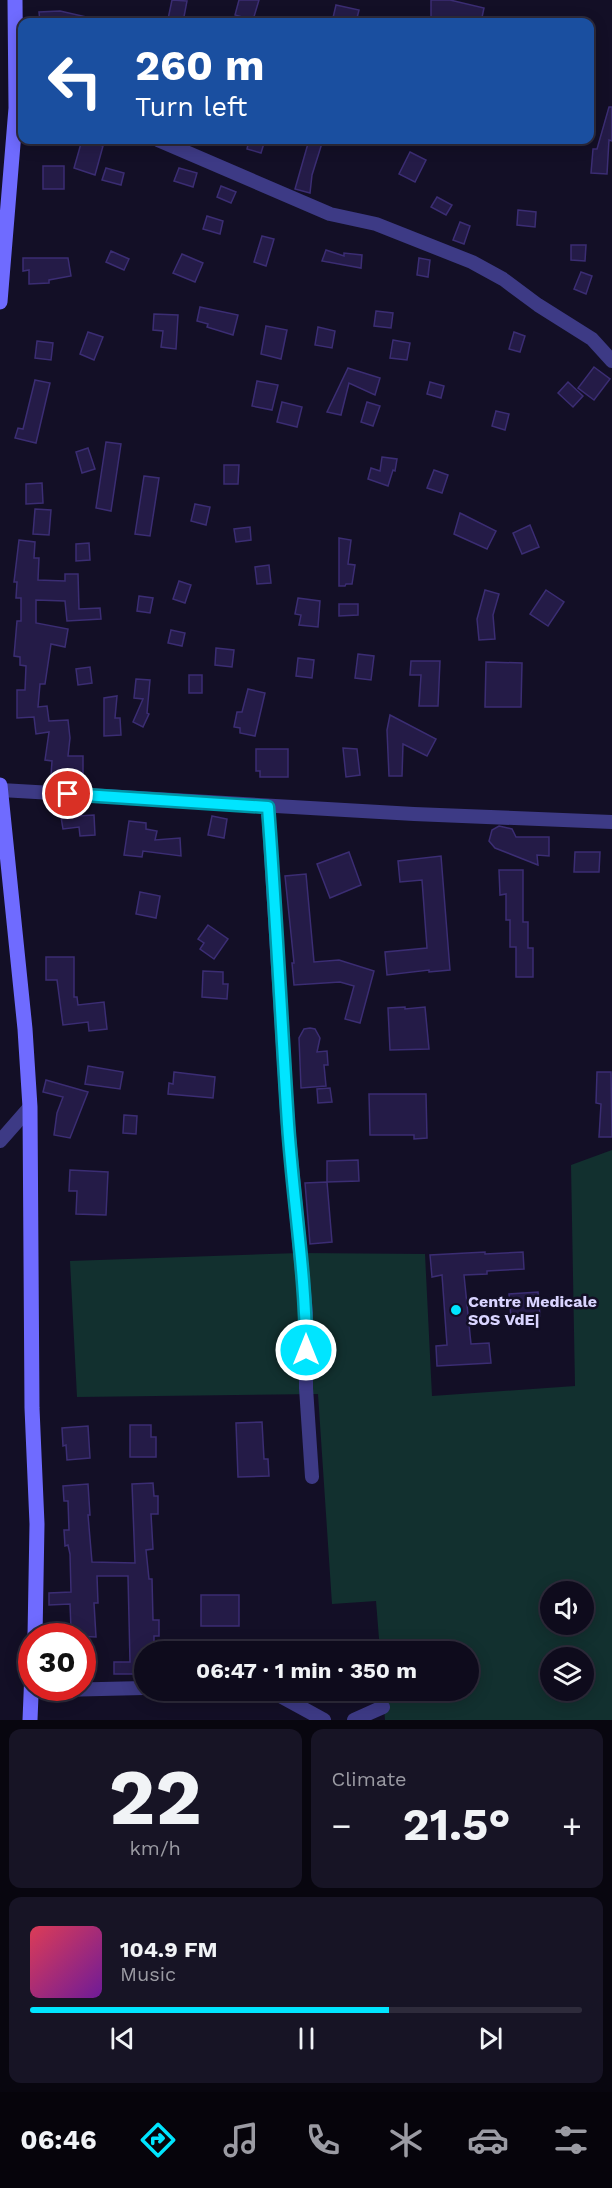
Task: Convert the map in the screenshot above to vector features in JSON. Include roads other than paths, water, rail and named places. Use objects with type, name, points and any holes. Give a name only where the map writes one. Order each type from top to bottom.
[{"type":"main road","points":[[15,0],[18,82]]},
{"type":"main road","points":[[0,302],[18,119]]},
{"type":"main road","points":[[0,787],[26,1029],[30,1107],[32,1408],[37,1524],[35,1623]]},
{"type":"main road","points":[[30,1720],[31,1701]]},
{"type":"street","points":[[168,144],[330,214],[376,224],[472,262],[503,279],[538,305],[592,339],[612,361]]},
{"type":"street","points":[[0,787],[268,807],[612,822]]},
{"type":"street","points":[[268,807],[288,1126],[306,1313],[306,1388],[312,1477]]},
{"type":"street","points":[[0,1141],[30,1107]]},
{"type":"street","points":[[96,1689],[134,1688]]},
{"type":"street","points":[[289,1701],[324,1720]]},
{"type":"street","points":[[354,1720],[383,1707]]},
{"type":"place","name":"Centre Medicale SOS VdE|","points":[[456,1310]]}]
